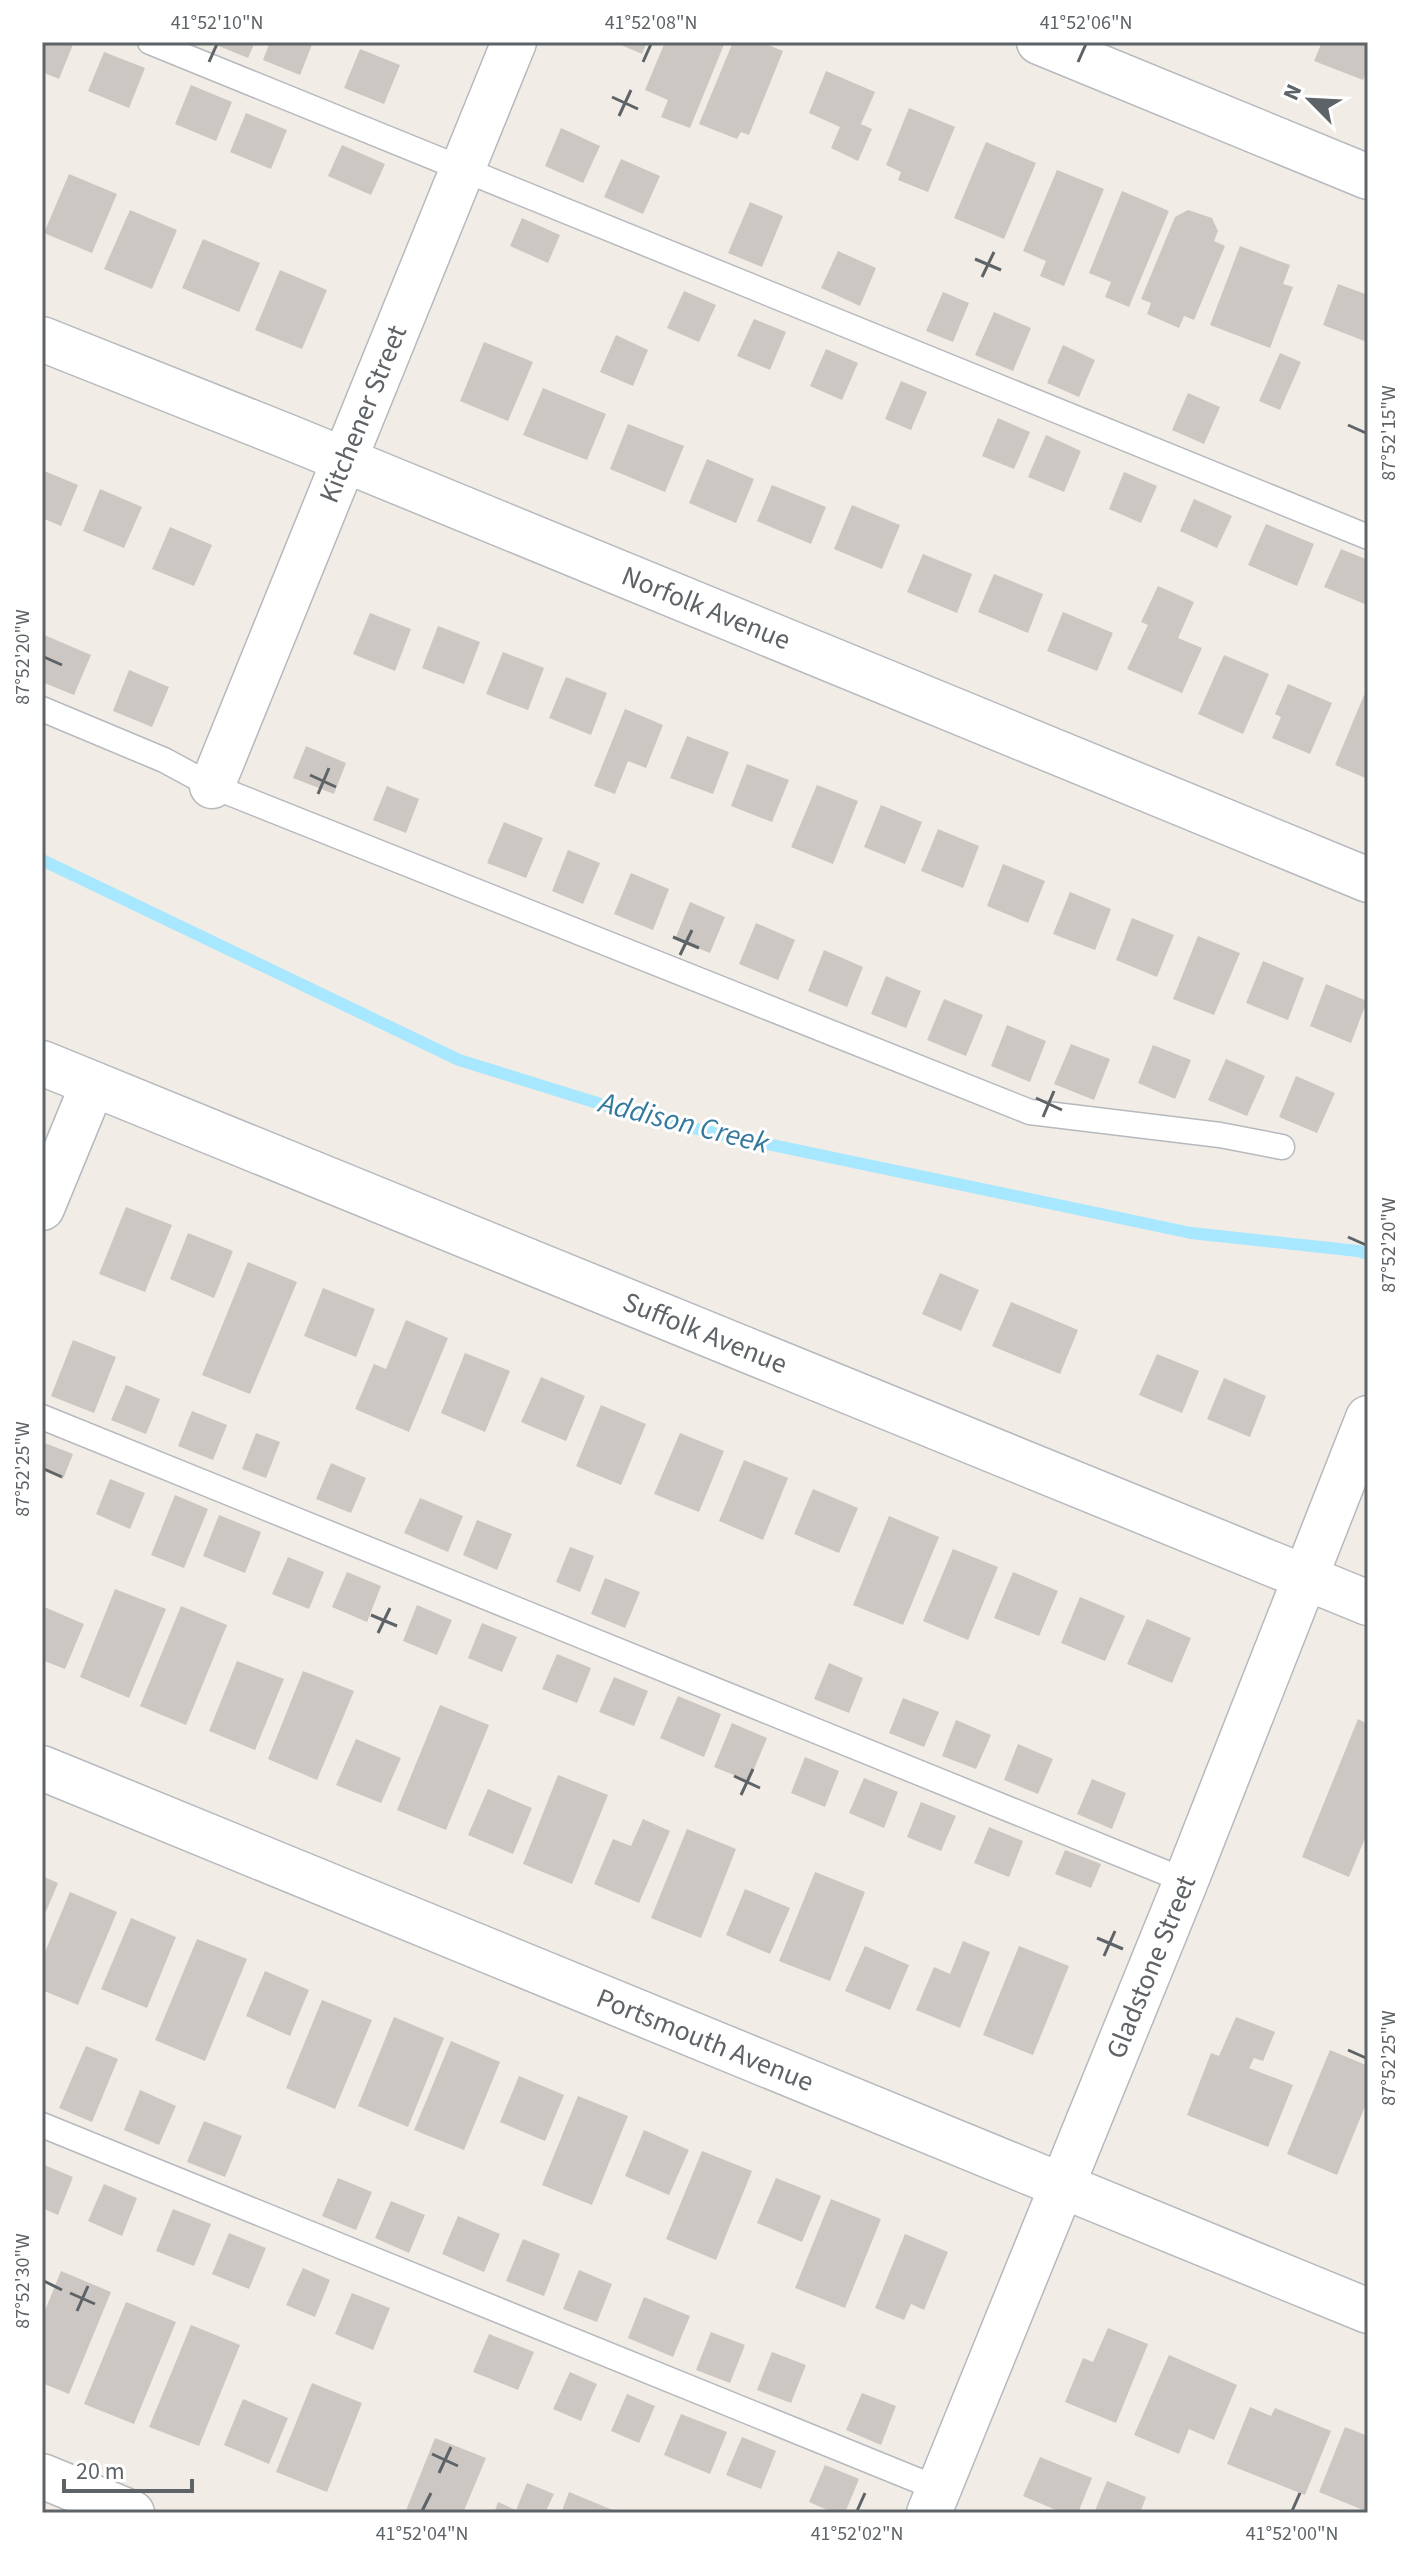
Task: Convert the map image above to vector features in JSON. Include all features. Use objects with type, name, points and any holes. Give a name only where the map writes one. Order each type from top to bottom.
[{"type":"street","name":"Kitchener Street","points":[[212,786],[514,42]]},
{"type":"street","points":[[1039,42],[1368,177]]},
{"type":"street","name":"Norfolk Avenue","points":[[42,339],[345,460],[1368,880]]},
{"type":"street","name":"Suffolk Avenue","points":[[42,1063],[1368,1603]]},
{"type":"street","points":[[42,1208],[93,1084]]},
{"type":"street","name":"Gladstone Street","points":[[934,2501],[1186,1881],[1368,1418]]},
{"type":"street","name":"Portsmouth Avenue","points":[[42,1768],[1368,2311]]},
{"type":"street","points":[[42,2476],[132,2513]]},
{"type":"lane","points":[[150,42],[1368,537]]},
{"type":"lane","points":[[42,709],[164,760],[212,786],[1030,1112],[1220,1135],[1282,1147]]},
{"type":"lane","points":[[42,1417],[1186,1881]]},
{"type":"lane","points":[[42,2125],[934,2501]]},
{"type":"building","points":[[42,42],[74,42],[59,79],[42,72]]},
{"type":"building","points":[[209,42],[255,42],[248,58]]},
{"type":"building","points":[[270,42],[313,42],[300,75],[263,60]]},
{"type":"building","points":[[614,42],[647,42],[642,54]]},
{"type":"building","points":[[665,42],[725,42],[690,128],[661,117],[668,100],[645,90]]},
{"type":"building","points":[[733,42],[761,42],[783,51],[749,135],[741,132],[737,139],[699,124]]},
{"type":"building","points":[[1322,42],[1368,42],[1368,68],[1363,80],[1314,61]]},
{"type":"building","points":[[360,49],[400,65],[384,104],[344,88]]},
{"type":"building","points":[[104,52],[145,68],[129,108],[88,91]]},
{"type":"building","points":[[826,71],[875,92],[861,124],[872,129],[858,161],[831,148],[840,127],[809,113]]},
{"type":"building","points":[[191,85],[232,102],[216,141],[175,124]]},
{"type":"building","points":[[909,108],[955,127],[928,192],[898,180],[901,172],[886,165]]},
{"type":"building","points":[[246,113],[287,130],[271,169],[230,152]]},
{"type":"building","points":[[561,128],[600,146],[583,183],[545,166]]},
{"type":"building","points":[[986,142],[1036,163],[1004,239],[954,218]]},
{"type":"building","points":[[342,145],[385,164],[371,195],[328,176]]},
{"type":"building","points":[[621,159],[660,176],[643,214],[604,197]]},
{"type":"building","points":[[1057,170],[1104,189],[1064,286],[1040,276],[1046,261],[1023,251]]},
{"type":"building","points":[[69,174],[117,194],[92,253],[44,233]]},
{"type":"building","points":[[1122,191],[1169,211],[1129,307],[1105,297],[1111,282],[1089,273]]},
{"type":"building","points":[[750,202],[783,216],[762,267],[728,253]]},
{"type":"building","points":[[130,210],[177,230],[152,289],[104,269]]},
{"type":"building","points":[[1188,210],[1212,218],[1218,231],[1214,241],[1225,246],[1194,320],[1184,316],[1179,328],[1147,314],[1151,303],[1141,299],[1175,217]]},
{"type":"building","points":[[522,218],[560,235],[548,263],[510,246]]},
{"type":"building","points":[[203,239],[260,263],[239,312],[182,288]]},
{"type":"building","points":[[1240,246],[1290,265],[1283,284],[1293,287],[1270,348],[1210,325]]},
{"type":"building","points":[[838,251],[876,268],[860,306],[821,288]]},
{"type":"building","points":[[280,270],[327,290],[302,349],[255,330]]},
{"type":"building","points":[[1338,284],[1368,295],[1367,342],[1323,325]]},
{"type":"building","points":[[684,291],[716,305],[699,342],[667,328]]},
{"type":"building","points":[[943,292],[969,303],[953,342],[926,331]]},
{"type":"building","points":[[994,312],[1031,328],[1013,371],[975,355]]},
{"type":"building","points":[[754,319],[786,332],[770,370],[737,356]]},
{"type":"building","points":[[616,335],[648,350],[633,386],[600,372]]},
{"type":"building","points":[[484,342],[533,362],[508,421],[460,401]]},
{"type":"building","points":[[1063,345],[1095,360],[1079,397],[1047,383]]},
{"type":"building","points":[[826,349],[858,363],[842,400],[810,386]]},
{"type":"building","points":[[1280,353],[1301,362],[1280,410],[1259,401]]},
{"type":"building","points":[[901,381],[927,392],[911,430],[885,419]]},
{"type":"building","points":[[543,388],[606,414],[587,460],[523,435]]},
{"type":"building","points":[[1188,393],[1220,407],[1204,444],[1172,430]]},
{"type":"building","points":[[998,418],[1030,432],[1014,469],[982,456]]},
{"type":"building","points":[[628,424],[684,446],[665,492],[610,469]]},
{"type":"building","points":[[1046,435],[1081,451],[1064,492],[1028,477]]},
{"type":"building","points":[[707,459],[754,479],[736,523],[689,503]]},
{"type":"building","points":[[42,470],[78,485],[61,526],[42,518]]},
{"type":"building","points":[[1124,472],[1157,486],[1141,523],[1109,509]]},
{"type":"building","points":[[772,485],[826,507],[811,544],[757,521]]},
{"type":"building","points":[[100,489],[142,507],[124,548],[83,531]]},
{"type":"building","points":[[1194,499],[1232,516],[1217,548],[1180,531]]},
{"type":"building","points":[[852,505],[900,525],[882,569],[834,549]]},
{"type":"building","points":[[1266,524],[1314,544],[1297,586],[1248,565]]},
{"type":"building","points":[[170,527],[212,545],[194,586],[152,569]]},
{"type":"building","points":[[1341,549],[1368,560],[1367,605],[1324,587]]},
{"type":"building","points":[[923,554],[972,574],[957,613],[907,592]]},
{"type":"building","points":[[994,574],[1043,594],[1028,633],[978,612]]},
{"type":"building","points":[[1158,586],[1194,602],[1178,638],[1202,648],[1182,693],[1127,669],[1148,625],[1141,622]]},
{"type":"building","points":[[1063,612],[1113,633],[1097,671],[1047,651]]},
{"type":"building","points":[[370,613],[411,629],[395,671],[353,654]]},
{"type":"building","points":[[438,626],[480,642],[464,684],[422,668]]},
{"type":"building","points":[[42,634],[91,655],[74,695],[42,682]]},
{"type":"building","points":[[503,652],[544,668],[528,710],[486,694]]},
{"type":"building","points":[[1224,655],[1269,674],[1243,734],[1198,714]]},
{"type":"building","points":[[129,670],[169,687],[152,727],[113,711]]},
{"type":"building","points":[[566,677],[607,693],[591,735],[549,718]]},
{"type":"building","points":[[1288,684],[1332,703],[1310,754],[1272,738],[1281,717],[1275,714]]},
{"type":"building","points":[[1364,695],[1368,697],[1368,779],[1335,765]]},
{"type":"building","points":[[625,709],[663,725],[646,768],[628,761],[615,794],[594,786]]},
{"type":"building","points":[[687,736],[729,752],[713,794],[670,778]]},
{"type":"building","points":[[306,746],[346,763],[334,794],[293,778]]},
{"type":"building","points":[[747,764],[789,780],[772,822],[731,806]]},
{"type":"building","points":[[817,785],[858,801],[833,864],[791,847]]},
{"type":"building","points":[[387,786],[419,799],[406,833],[373,820]]},
{"type":"building","points":[[881,805],[922,822],[905,864],[864,847]]},
{"type":"building","points":[[504,822],[543,838],[526,878],[487,863]]},
{"type":"building","points":[[938,829],[979,846],[963,888],[921,871]]},
{"type":"building","points":[[568,850],[600,863],[583,904],[552,891]]},
{"type":"building","points":[[1003,864],[1045,881],[1028,923],[987,906]]},
{"type":"building","points":[[631,873],[669,889],[653,930],[614,914]]},
{"type":"building","points":[[1070,892],[1111,909],[1095,950],[1053,934]]},
{"type":"building","points":[[690,902],[725,917],[710,953],[675,939]]},
{"type":"building","points":[[1132,918],[1174,935],[1157,977],[1116,960]]},
{"type":"building","points":[[756,923],[795,940],[778,980],[739,964]]},
{"type":"building","points":[[1198,936],[1240,953],[1214,1015],[1173,999]]},
{"type":"building","points":[[824,950],[863,967],[847,1007],[808,991]]},
{"type":"building","points":[[1263,961],[1304,978],[1288,1020],[1246,1003]]},
{"type":"building","points":[[886,976],[921,991],[906,1028],[871,1014]]},
{"type":"building","points":[[1326,984],[1367,1001],[1351,1043],[1310,1026]]},
{"type":"building","points":[[944,999],[983,1015],[966,1056],[927,1040]]},
{"type":"building","points":[[1007,1025],[1046,1041],[1030,1082],[991,1066]]},
{"type":"building","points":[[1071,1044],[1110,1059],[1094,1100],[1054,1084]]},
{"type":"building","points":[[1153,1045],[1191,1060],[1175,1099],[1138,1083]]},
{"type":"building","points":[[1226,1059],[1265,1076],[1247,1116],[1208,1100]]},
{"type":"building","points":[[1296,1076],[1335,1093],[1317,1133],[1279,1117]]},
{"type":"building","points":[[126,1207],[172,1225],[145,1292],[99,1274]]},
{"type":"building","points":[[188,1233],[233,1251],[214,1298],[170,1279]]},
{"type":"building","points":[[248,1262],[297,1282],[250,1394],[202,1375]]},
{"type":"building","points":[[940,1273],[979,1290],[961,1331],[922,1314]]},
{"type":"building","points":[[323,1288],[375,1309],[356,1357],[304,1336]]},
{"type":"building","points":[[1011,1302],[1078,1330],[1060,1374],[992,1346]]},
{"type":"building","points":[[406,1320],[448,1338],[409,1432],[355,1409],[374,1364],[386,1369]]},
{"type":"building","points":[[73,1340],[116,1357],[94,1413],[51,1396]]},
{"type":"building","points":[[465,1353],[510,1371],[485,1432],[441,1413]]},
{"type":"building","points":[[1157,1354],[1199,1371],[1182,1413],[1139,1395]]},
{"type":"building","points":[[541,1377],[585,1396],[566,1441],[521,1422]]},
{"type":"building","points":[[1224,1378],[1266,1396],[1250,1437],[1207,1419]]},
{"type":"building","points":[[126,1385],[160,1399],[146,1434],[111,1420]]},
{"type":"building","points":[[601,1405],[646,1424],[621,1485],[576,1466]]},
{"type":"building","points":[[192,1411],[227,1425],[213,1460],[178,1446]]},
{"type":"building","points":[[256,1433],[280,1442],[266,1478],[242,1469]]},
{"type":"building","points":[[680,1433],[724,1451],[699,1512],[654,1494]]},
{"type":"building","points":[[42,1442],[73,1454],[63,1479],[42,1470]]},
{"type":"building","points":[[744,1460],[788,1478],[763,1540],[719,1521]]},
{"type":"building","points":[[331,1463],[366,1478],[351,1513],[316,1499]]},
{"type":"building","points":[[110,1479],[145,1493],[130,1529],[96,1514]]},
{"type":"building","points":[[813,1489],[858,1508],[839,1553],[794,1534]]},
{"type":"building","points":[[175,1495],[208,1509],[184,1568],[151,1555]]},
{"type":"building","points":[[420,1498],[463,1516],[448,1552],[404,1533]]},
{"type":"building","points":[[219,1515],[261,1532],[245,1573],[203,1556]]},
{"type":"building","points":[[889,1516],[939,1537],[903,1625],[853,1605]]},
{"type":"building","points":[[477,1520],[512,1534],[497,1570],[463,1555]]},
{"type":"building","points":[[570,1547],[594,1556],[580,1592],[556,1582]]},
{"type":"building","points":[[953,1549],[998,1567],[968,1640],[923,1621]]},
{"type":"building","points":[[288,1557],[324,1572],[309,1609],[272,1594]]},
{"type":"building","points":[[347,1572],[381,1586],[367,1622],[332,1607]]},
{"type":"building","points":[[1013,1572],[1058,1591],[1039,1636],[994,1618]]},
{"type":"building","points":[[605,1578],[640,1592],[625,1628],[591,1614]]},
{"type":"building","points":[[115,1589],[166,1609],[129,1698],[80,1677]]},
{"type":"building","points":[[1080,1597],[1125,1616],[1105,1661],[1061,1643]]},
{"type":"building","points":[[417,1605],[452,1620],[437,1655],[403,1641]]},
{"type":"building","points":[[42,1606],[84,1624],[65,1669],[42,1660]]},
{"type":"building","points":[[181,1606],[227,1625],[186,1725],[140,1706]]},
{"type":"building","points":[[1147,1619],[1191,1638],[1172,1683],[1127,1664]]},
{"type":"building","points":[[482,1623],[517,1637],[502,1672],[468,1658]]},
{"type":"building","points":[[557,1654],[591,1668],[577,1703],[542,1689]]},
{"type":"building","points":[[237,1661],[284,1679],[255,1750],[209,1731]]},
{"type":"building","points":[[829,1663],[863,1678],[849,1713],[814,1699]]},
{"type":"building","points":[[303,1671],[354,1691],[317,1780],[268,1759]]},
{"type":"building","points":[[614,1677],[648,1691],[634,1726],[599,1712]]},
{"type":"building","points":[[678,1696],[721,1714],[704,1757],[660,1738]]},
{"type":"building","points":[[903,1698],[939,1712],[924,1747],[889,1733]]},
{"type":"building","points":[[440,1705],[489,1725],[446,1830],[397,1810]]},
{"type":"building","points":[[1358,1719],[1368,1724],[1368,1831],[1349,1877],[1302,1857]]},
{"type":"building","points":[[956,1720],[991,1735],[976,1769],[942,1756]]},
{"type":"building","points":[[732,1723],[767,1738],[749,1781],[714,1767]]},
{"type":"building","points":[[356,1739],[401,1758],[381,1803],[336,1785]]},
{"type":"building","points":[[1018,1744],[1053,1759],[1038,1794],[1004,1780]]},
{"type":"building","points":[[805,1757],[839,1771],[825,1807],[791,1793]]},
{"type":"building","points":[[558,1775],[608,1795],[572,1884],[523,1864]]},
{"type":"building","points":[[864,1778],[898,1792],[884,1828],[849,1813]]},
{"type":"building","points":[[1092,1779],[1126,1793],[1112,1829],[1077,1814]]},
{"type":"building","points":[[488,1789],[532,1808],[513,1854],[468,1835]]},
{"type":"building","points":[[921,1802],[956,1816],[941,1851],[907,1837]]},
{"type":"building","points":[[643,1819],[670,1831],[639,1903],[594,1884],[613,1839],[631,1846]]},
{"type":"building","points":[[989,1827],[1023,1841],[1009,1877],[974,1863]]},
{"type":"building","points":[[687,1829],[736,1849],[701,1938],[651,1918]]},
{"type":"building","points":[[1065,1850],[1101,1864],[1091,1888],[1055,1874]]},
{"type":"building","points":[[815,1872],[865,1892],[830,1981],[779,1961]]},
{"type":"building","points":[[42,1876],[58,1883],[42,1921]]},
{"type":"building","points":[[745,1889],[790,1908],[770,1954],[726,1935]]},
{"type":"building","points":[[70,1892],[117,1912],[78,2005],[42,1990],[42,1959]]},
{"type":"building","points":[[131,1918],[176,1937],[147,2008],[101,1989]]},
{"type":"building","points":[[197,1939],[247,1959],[205,2061],[155,2040]]},
{"type":"building","points":[[963,1941],[990,1952],[960,2028],[916,2010],[934,1967],[950,1974]]},
{"type":"building","points":[[865,1946],[909,1965],[890,2010],[845,1991]]},
{"type":"building","points":[[1019,1946],[1069,1966],[1033,2055],[983,2035]]},
{"type":"building","points":[[265,1971],[309,1990],[290,2036],[246,2016]]},
{"type":"building","points":[[322,2000],[372,2020],[335,2109],[286,2088]]},
{"type":"building","points":[[394,2017],[444,2038],[408,2127],[358,2106]]},
{"type":"building","points":[[1236,2017],[1275,2032],[1263,2061],[1254,2058],[1249,2068],[1293,2085],[1268,2147],[1187,2115],[1211,2053],[1219,2056]]},
{"type":"building","points":[[451,2041],[500,2062],[464,2150],[414,2130]]},
{"type":"building","points":[[86,2046],[118,2059],[92,2122],[59,2108]]},
{"type":"building","points":[[1330,2050],[1368,2066],[1368,2099],[1337,2175],[1287,2154]]},
{"type":"building","points":[[519,2076],[564,2095],[545,2141],[500,2122]]},
{"type":"building","points":[[140,2090],[176,2106],[159,2145],[124,2130]]},
{"type":"building","points":[[578,2096],[628,2116],[592,2205],[542,2185]]},
{"type":"building","points":[[204,2121],[242,2136],[225,2177],[187,2162]]},
{"type":"building","points":[[644,2130],[689,2150],[669,2195],[625,2176]]},
{"type":"building","points":[[702,2151],[752,2171],[716,2260],[666,2239]]},
{"type":"building","points":[[42,2164],[73,2177],[58,2215],[42,2208]]},
{"type":"building","points":[[338,2178],[372,2192],[356,2230],[322,2216]]},
{"type":"building","points":[[776,2178],[821,2196],[802,2242],[757,2223]]},
{"type":"building","points":[[104,2184],[137,2198],[122,2236],[88,2221]]},
{"type":"building","points":[[831,2199],[881,2219],[845,2308],[795,2288]]},
{"type":"building","points":[[391,2201],[425,2215],[409,2253],[375,2238]]},
{"type":"building","points":[[173,2209],[211,2224],[194,2266],[156,2251]]},
{"type":"building","points":[[458,2216],[500,2234],[484,2272],[442,2254]]},
{"type":"building","points":[[229,2233],[266,2248],[249,2289],[212,2274]]},
{"type":"building","points":[[905,2234],[948,2252],[924,2310],[911,2304],[904,2320],[875,2308]]},
{"type":"building","points":[[523,2239],[560,2254],[544,2296],[506,2281]]},
{"type":"building","points":[[303,2268],[330,2280],[315,2317],[286,2305]]},
{"type":"building","points":[[579,2270],[612,2284],[597,2322],[563,2309]]},
{"type":"building","points":[[61,2271],[111,2292],[69,2394],[42,2383],[42,2318]]},
{"type":"building","points":[[352,2293],[390,2308],[373,2350],[335,2334]]},
{"type":"building","points":[[644,2297],[690,2316],[673,2357],[628,2338]]},
{"type":"building","points":[[126,2302],[176,2322],[134,2424],[84,2404]]},
{"type":"building","points":[[191,2325],[240,2345],[199,2446],[149,2427]]},
{"type":"building","points":[[1108,2328],[1148,2344],[1116,2423],[1065,2402],[1083,2358],[1093,2362]]},
{"type":"building","points":[[711,2332],[745,2345],[730,2383],[696,2370]]},
{"type":"building","points":[[489,2334],[534,2352],[518,2390],[473,2372]]},
{"type":"building","points":[[772,2352],[806,2365],[791,2403],[757,2390]]},
{"type":"building","points":[[1169,2355],[1237,2385],[1214,2440],[1189,2429],[1179,2454],[1134,2435]]},
{"type":"building","points":[[570,2372],[597,2384],[581,2421],[553,2409]]},
{"type":"building","points":[[312,2383],[362,2403],[327,2492],[276,2472]]},
{"type":"building","points":[[862,2393],[896,2406],[881,2445],[846,2430]]},
{"type":"building","points":[[627,2394],[655,2406],[639,2443],[611,2431]]},
{"type":"building","points":[[243,2399],[288,2418],[269,2464],[224,2445]]},
{"type":"building","points":[[1250,2407],[1271,2416],[1275,2408],[1331,2431],[1305,2495],[1227,2464]]},
{"type":"building","points":[[681,2414],[727,2432],[710,2474],[664,2455]]},
{"type":"building","points":[[1345,2427],[1368,2436],[1368,2512],[1319,2492]]},
{"type":"building","points":[[742,2437],[776,2451],[761,2489],[726,2475]]},
{"type":"building","points":[[435,2438],[486,2458],[463,2513],[405,2513]]},
{"type":"building","points":[[1040,2457],[1092,2478],[1078,2513],[1063,2513],[1023,2496]]},
{"type":"building","points":[[825,2465],[859,2479],[845,2513],[834,2513],[809,2502]]},
{"type":"building","points":[[1107,2481],[1146,2497],[1140,2513],[1094,2513]]},
{"type":"building","points":[[527,2483],[554,2494],[545,2513],[494,2513],[498,2502],[516,2510]]},
{"type":"building","points":[[569,2492],[620,2513],[561,2513]]},
{"type":"waterway","name":"Addison Creek","points":[[42,860],[459,1060],[649,1119],[1191,1233],[1368,1254]]}]
